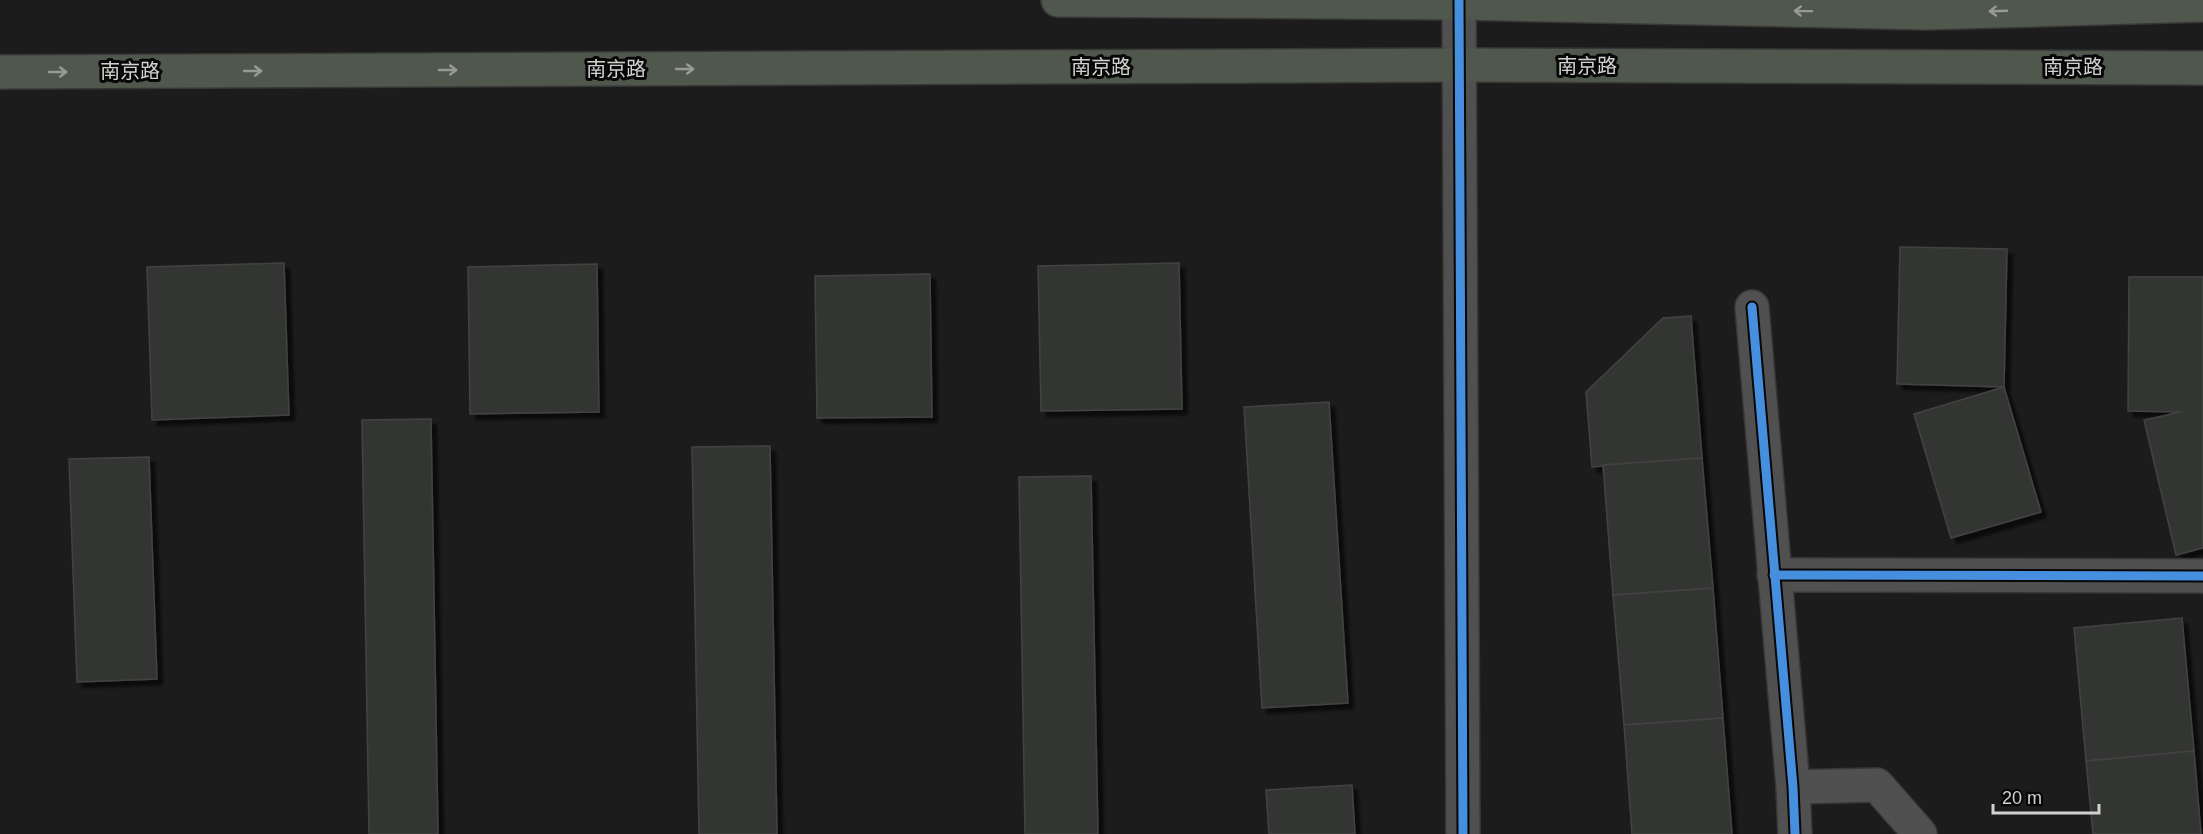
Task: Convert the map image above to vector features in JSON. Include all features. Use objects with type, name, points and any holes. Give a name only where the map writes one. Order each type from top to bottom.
[{"type":"main road","points":[[1058,0],[1459,2],[1926,14],[2203,5]]},
{"type":"main road","name":"南京路","points":[[0,72],[1458,65],[2203,68]]},
{"type":"street","points":[[1459,2],[1463,834]]},
{"type":"street","points":[[1752,307],[1793,787],[1795,834]]},
{"type":"street","points":[[1774,575],[2203,576]]},
{"type":"street","points":[[1793,787],[1877,785],[1920,834]]},
{"type":"building","points":[[1900,247],[2007,249],[2004,387],[1897,384]]},
{"type":"building","points":[[284,263],[289,415],[152,420],[147,267]]},
{"type":"building","points":[[1179,263],[1182,409],[1041,411],[1038,266]]},
{"type":"building","points":[[597,264],[599,412],[470,414],[468,267]]},
{"type":"building","points":[[930,274],[932,417],[817,418],[815,276]]},
{"type":"building","points":[[2129,277],[2203,277],[2203,548],[2176,555],[2144,420],[2181,412],[2128,411]]},
{"type":"building","points":[[1691,316],[1702,458],[1592,467],[1586,392],[1663,318]]},
{"type":"building","points":[[2004,387],[2041,512],[1951,538],[1914,414]]},
{"type":"building","points":[[1329,402],[1348,703],[1262,708],[1244,407]]},
{"type":"building","points":[[431,419],[438,834],[369,834],[362,420]]},
{"type":"building","points":[[770,446],[777,834],[699,834],[692,447]]},
{"type":"building","points":[[149,457],[157,679],[77,682],[69,459]]},
{"type":"building","points":[[1702,458],[1713,588],[1613,595],[1603,465]]},
{"type":"building","points":[[1091,476],[1098,834],[1025,834],[1019,477]]},
{"type":"building","points":[[1713,588],[1723,718],[1624,725],[1613,595]]},
{"type":"building","points":[[2182,618],[2194,751],[2086,761],[2074,628]]},
{"type":"building","points":[[1723,718],[1732,834],[1632,834],[1624,725]]},
{"type":"building","points":[[2194,751],[2201,834],[2093,834],[2086,761]]},
{"type":"building","points":[[1352,785],[1355,834],[1269,834],[1266,790]]},
{"type":"cycle path","points":[[1459,0],[1463,834]]},
{"type":"cycle path","points":[[1752,307],[1793,787],[1795,834]]},
{"type":"cycle path","points":[[1774,575],[2203,576]]}]
